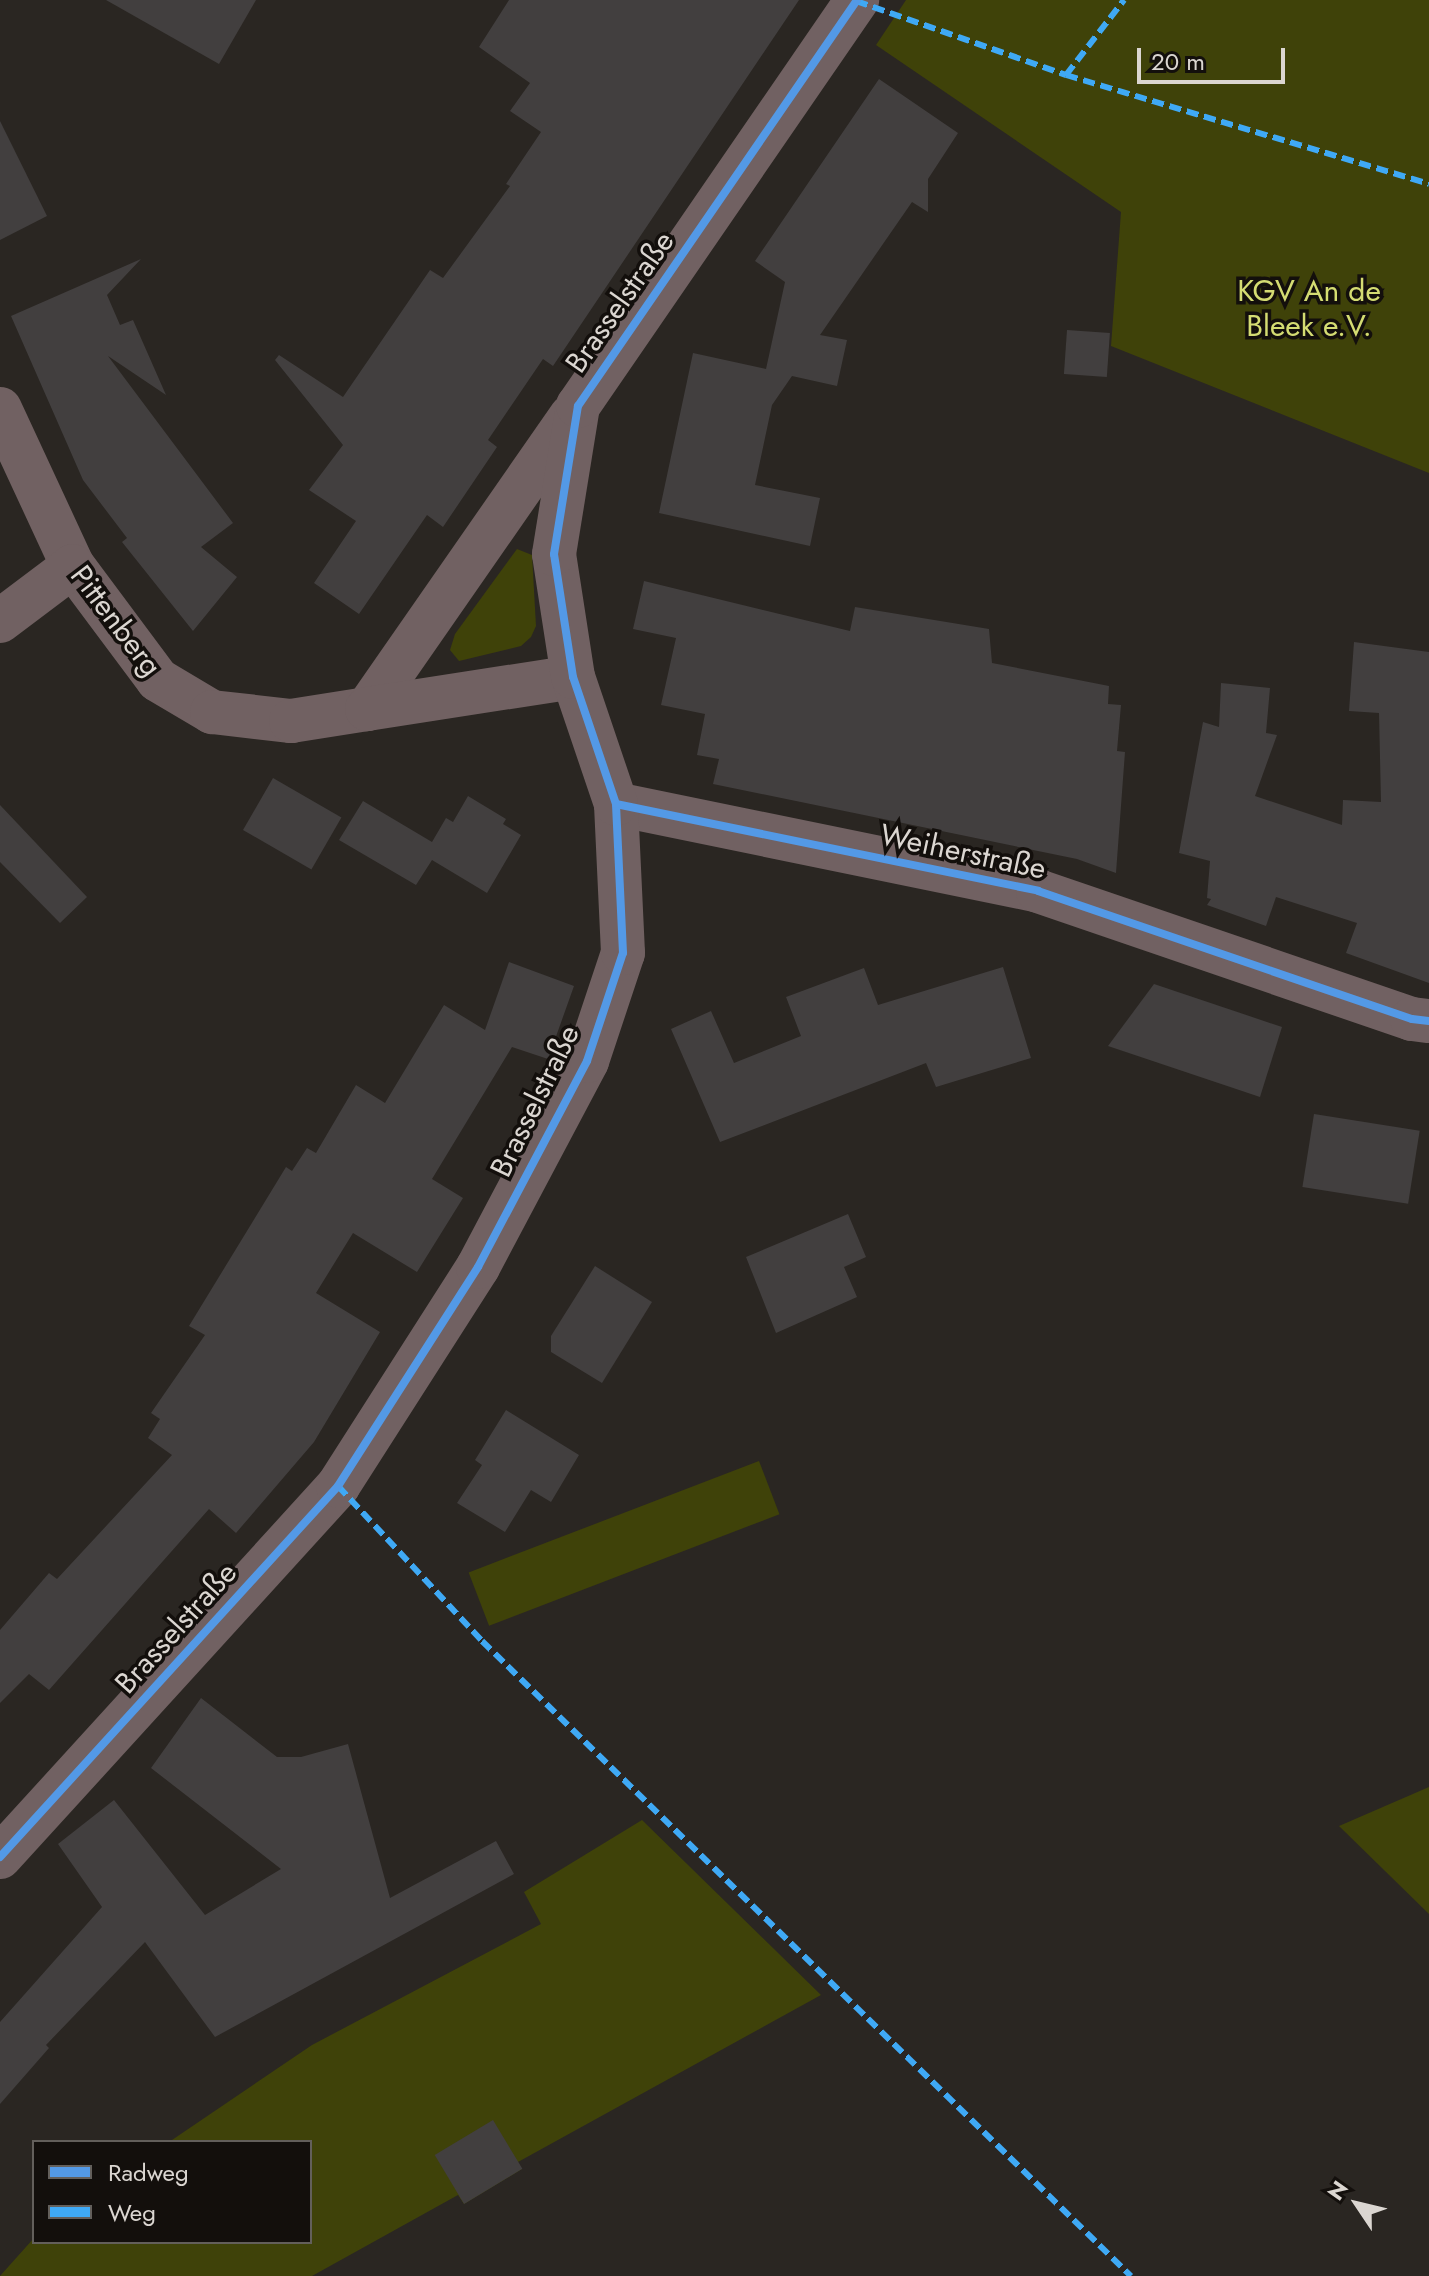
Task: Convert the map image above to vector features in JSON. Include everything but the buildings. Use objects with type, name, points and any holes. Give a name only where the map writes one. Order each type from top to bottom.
[{"type":"street","name":"Brasselstraße","points":[[0,1857],[338,1486],[478,1267],[587,1061],[623,953],[616,804],[573,677],[554,554],[578,406],[857,0]]},
{"type":"street","points":[[367,709],[578,406]]},
{"type":"street","name":"Pittenberg","points":[[0,409],[73,566],[158,680],[212,712],[291,721],[573,677]]},
{"type":"street","points":[[0,621],[73,566]]},
{"type":"street","name":"Weiherstraße","points":[[616,804],[1038,891],[1412,1019],[1429,1021]]},
{"type":"green space","name":"KGV An de Bleek e.V.","points":[[906,0],[1429,0],[1429,473],[1111,346],[1121,212],[876,45]]},
{"type":"green space","points":[[517,549],[532,555],[536,626],[531,637],[521,646],[459,661],[450,650],[455,634]]},
{"type":"green space","points":[[759,1461],[779,1514],[489,1626],[469,1572]]},
{"type":"green space","points":[[1429,1787],[1429,1914],[1339,1826]]},
{"type":"green space","points":[[642,1820],[821,1995],[518,2162],[522,2169],[464,2204],[458,2195],[312,2276],[0,2276],[32,2240],[32,2244],[312,2244],[312,2140],[172,2140],[312,2045],[541,1924],[524,1892]]},
{"type":"marked path","points":[[1066,75],[1124,0]]},
{"type":"marked path","points":[[856,1],[1066,75],[1429,184]]},
{"type":"marked path","points":[[338,1486],[482,1641],[1131,2276]]},
{"type":"cycle path","points":[[0,1857],[338,1486],[478,1267],[587,1061],[623,953],[616,804],[573,677],[554,554],[578,406],[857,0]]},
{"type":"cycle path","points":[[616,804],[1038,891],[1412,1019],[1429,1021]]}]
